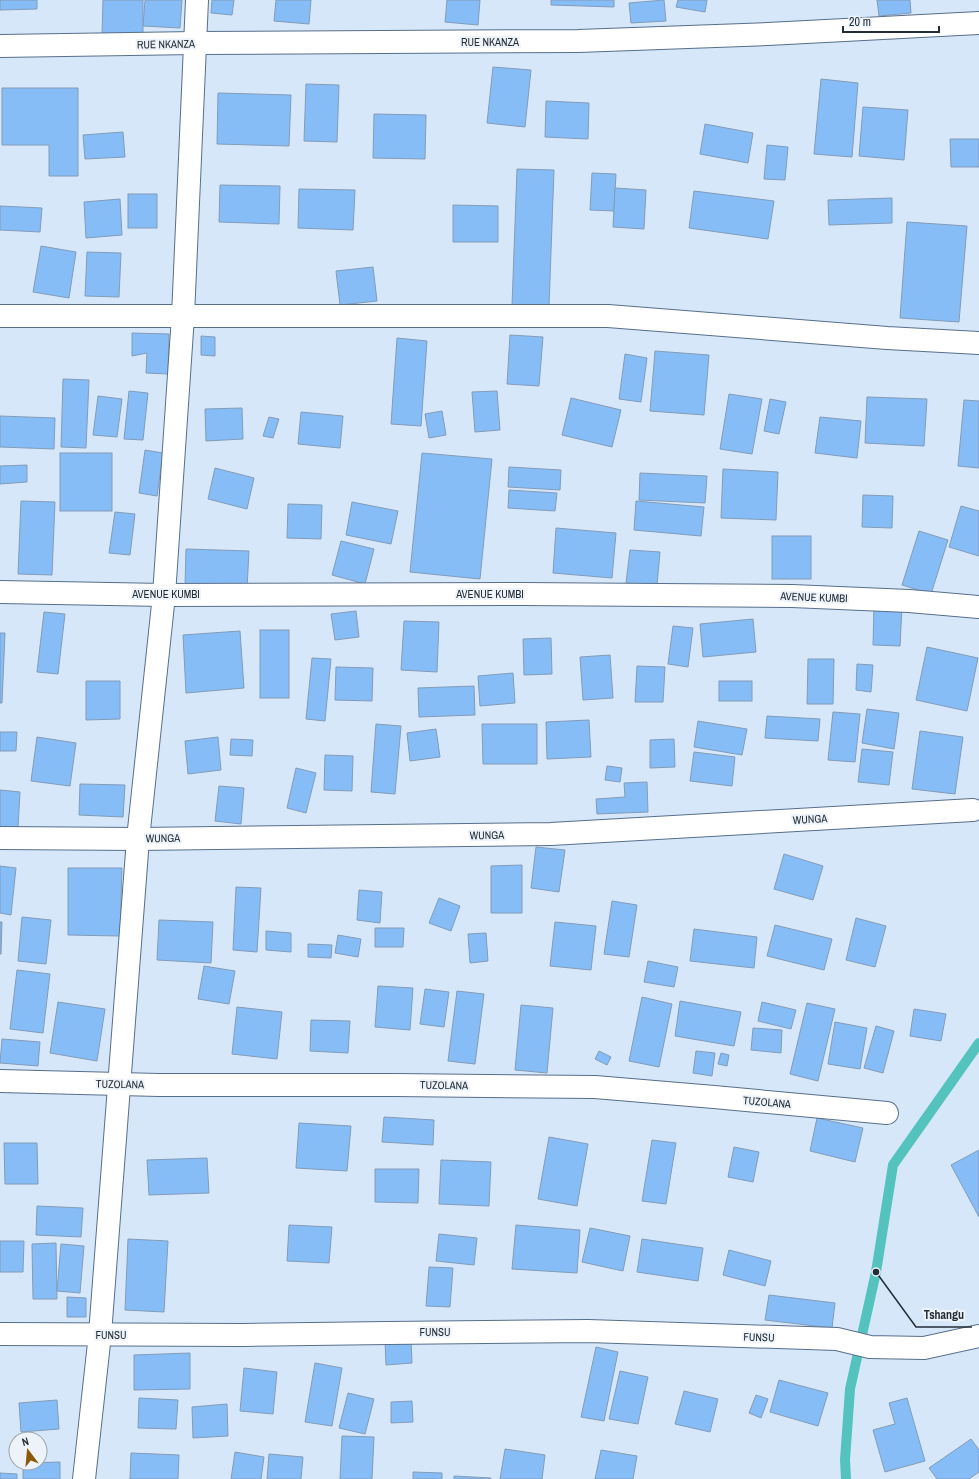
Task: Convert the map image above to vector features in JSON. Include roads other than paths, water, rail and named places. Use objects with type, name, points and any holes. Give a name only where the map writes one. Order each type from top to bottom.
[{"type":"street","points":[[84,1479],[100,1334],[138,839],[164,595],[183,316],[197,0]]},
{"type":"street","name":"RUE NKANZA","points":[[0,46],[195,43],[578,41],[768,34],[979,23]]},
{"type":"street","points":[[0,316],[608,316],[887,338],[979,343]]},
{"type":"street","name":"AVENUE KUMBI","points":[[0,592],[164,595],[521,594],[792,596],[909,601],[979,607]]},
{"type":"street","name":"WUNGA","points":[[0,838],[138,839],[551,834],[973,810]]},
{"type":"street","name":"TUZOLANA","points":[[0,1081],[119,1084],[595,1087],[887,1113]]},
{"type":"street","name":"FUNSU","points":[[0,1334],[243,1336],[388,1332],[588,1331],[837,1339],[870,1347],[924,1348],[979,1336]]},
{"type":"waterway","points":[[846,1479],[845,1460],[850,1389],[876,1272],[893,1165],[979,1043]]},
{"type":"place","name":"Tshangu","points":[[876,1272]]}]
